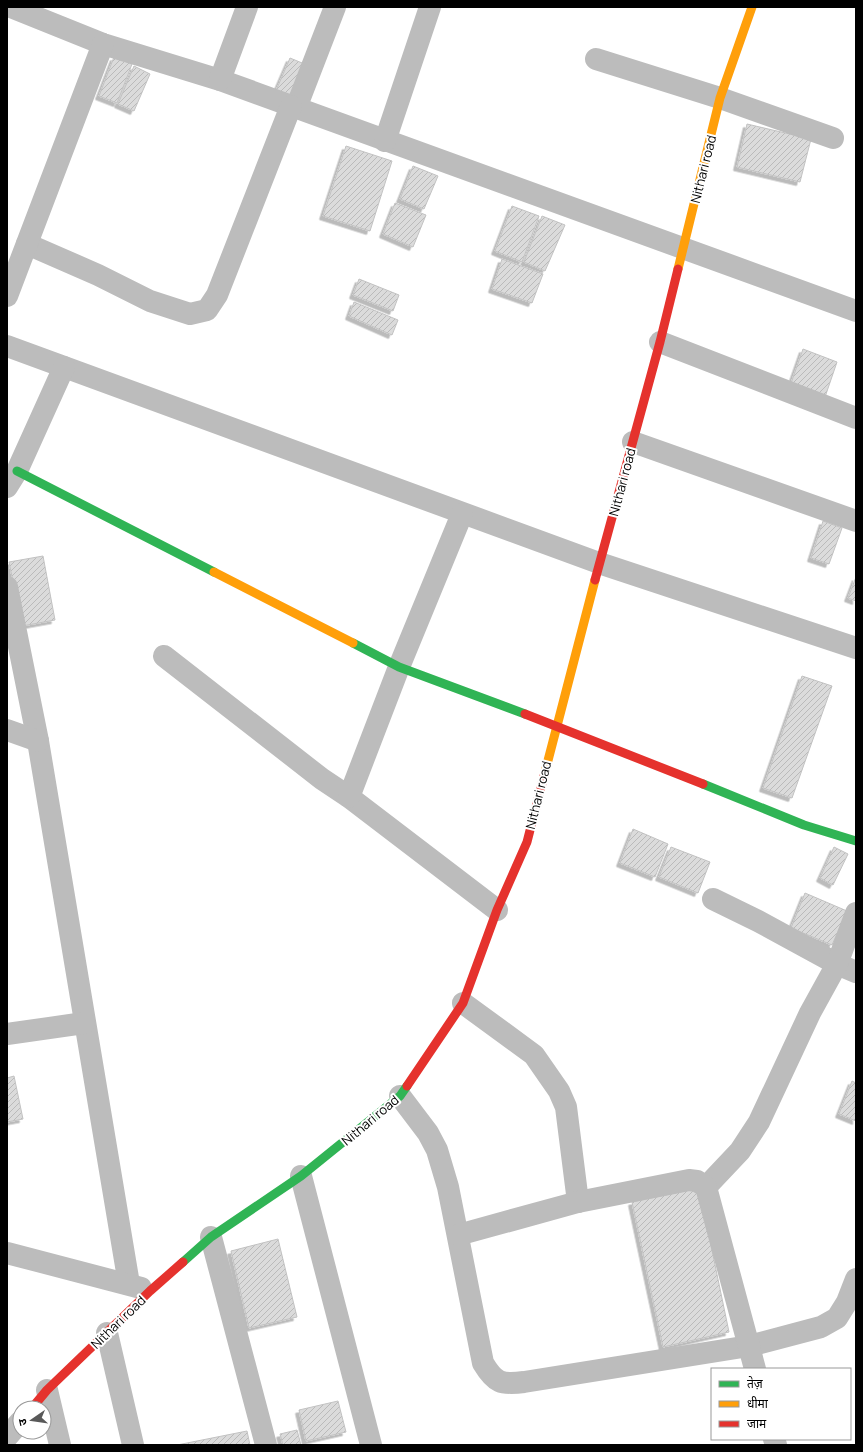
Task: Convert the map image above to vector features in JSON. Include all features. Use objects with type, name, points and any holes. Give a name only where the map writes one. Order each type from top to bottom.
[{"type":"street","points":[[220,80],[247,7]]},
{"type":"street","points":[[27,244],[98,275],[150,301],[190,314],[207,310],[217,295],[335,7]]},
{"type":"street","points":[[385,141],[430,7]]},
{"type":"street","name":"Nithari road","points":[[39,1400],[47,1390],[150,1291],[211,1237],[302,1176],[400,1096],[463,1003],[497,910],[527,842],[598,563],[660,342],[720,98],[752,7]]},
{"type":"street","points":[[25,10],[103,44],[220,80],[856,311]]},
{"type":"street","points":[[7,296],[103,44]]},
{"type":"street","points":[[596,59],[720,98],[833,138]]},
{"type":"street","points":[[660,342],[856,418]]},
{"type":"street","points":[[7,346],[598,563],[856,648]]},
{"type":"street","points":[[64,367],[12,479],[399,666],[556,725],[804,824],[856,841]]},
{"type":"street","points":[[633,442],[856,521]]},
{"type":"street","points":[[349,797],[399,666],[462,514]]},
{"type":"street","points":[[7,587],[38,741],[84,1023],[129,1284]]},
{"type":"street","points":[[164,656],[322,779],[349,797],[497,910]]},
{"type":"street","points":[[7,730],[38,741]]},
{"type":"street","points":[[713,899],[847,968]]},
{"type":"street","points":[[706,1187],[740,1151],[759,1122],[810,1013],[847,968],[856,912]]},
{"type":"street","points":[[463,1003],[534,1055],[559,1091],[566,1107],[578,1202]]},
{"type":"street","points":[[7,1034],[84,1023]]},
{"type":"street","points":[[400,1096],[428,1133],[436,1150],[448,1187],[483,1363],[490,1374],[499,1383],[511,1384],[749,1346],[821,1327],[837,1318],[847,1302],[856,1279]]},
{"type":"street","points":[[302,1176],[371,1445]]},
{"type":"street","points":[[458,1235],[578,1202],[689,1180],[697,1181],[706,1187],[755,1368]]},
{"type":"street","points":[[211,1237],[266,1445]]},
{"type":"street","points":[[7,1253],[129,1284],[150,1291]]},
{"type":"street","points":[[107,1333],[133,1445]]},
{"type":"street","points":[[47,1390],[60,1445]]},
{"type":"building","points":[[114,57],[132,64],[117,103],[99,96]]},
{"type":"building","points":[[290,58],[307,65],[292,100],[275,93]]},
{"type":"building","points":[[134,66],[150,74],[134,111],[118,104]]},
{"type":"building","points":[[747,124],[811,139],[800,182],[737,167]]},
{"type":"building","points":[[346,146],[392,161],[370,231],[323,216]]},
{"type":"building","points":[[413,166],[438,176],[424,209],[400,199]]},
{"type":"building","points":[[395,203],[426,215],[413,247],[383,234]]},
{"type":"building","points":[[512,206],[539,216],[522,262],[495,251]]},
{"type":"building","points":[[542,216],[565,225],[545,271],[524,262]]},
{"type":"building","points":[[502,259],[543,274],[532,303],[492,289]]},
{"type":"building","points":[[359,279],[399,295],[393,311],[353,295]]},
{"type":"building","points":[[354,302],[398,320],[392,335],[349,316]]},
{"type":"building","points":[[803,349],[837,362],[824,400],[789,389]]},
{"type":"building","points":[[823,521],[842,528],[829,564],[811,558]]},
{"type":"building","points":[[43,556],[55,620],[22,626],[9,562]]},
{"type":"building","points":[[856,577],[856,601],[848,598]]},
{"type":"building","points":[[802,676],[832,686],[792,798],[763,788]]},
{"type":"building","points":[[633,829],[668,844],[655,877],[620,863]]},
{"type":"building","points":[[671,847],[710,862],[698,893],[659,877]]},
{"type":"building","points":[[834,847],[848,854],[833,885],[820,878]]},
{"type":"building","points":[[805,893],[847,911],[832,945],[791,928]]},
{"type":"building","points":[[14,1076],[23,1119],[7,1122],[7,1078]]},
{"type":"building","points":[[852,1081],[856,1083],[856,1121],[839,1114]]},
{"type":"building","points":[[699,1188],[729,1332],[663,1347],[632,1202]]},
{"type":"building","points":[[278,1239],[297,1317],[249,1328],[231,1251]]},
{"type":"building","points":[[338,1401],[346,1432],[306,1441],[299,1410]]},
{"type":"building","points":[[297,1430],[301,1445],[283,1445],[280,1434]]},
{"type":"building","points":[[247,1431],[250,1445],[177,1445]]},
{"type":"traffic: fast","points":[[17,471],[214,572]]},
{"type":"traffic: fast","points":[[353,643],[399,667],[525,714]]},
{"type":"traffic: fast","points":[[703,784],[804,825],[856,841]]},
{"type":"traffic: fast","points":[[183,1262],[211,1237],[301,1176],[400,1096],[407,1086]]},
{"type":"traffic: slow","points":[[678,269],[720,98],[752,7]]},
{"type":"traffic: slow","points":[[214,572],[353,643]]},
{"type":"traffic: slow","points":[[545,772],[595,580]]},
{"type":"traffic: jam","points":[[595,580],[660,342],[678,269]]},
{"type":"traffic: jam","points":[[525,714],[703,784]]},
{"type":"traffic: jam","points":[[407,1086],[463,1003],[497,910],[527,842],[545,772]]},
{"type":"traffic: jam","points":[[39,1400],[47,1390],[150,1291],[183,1262]]}]
